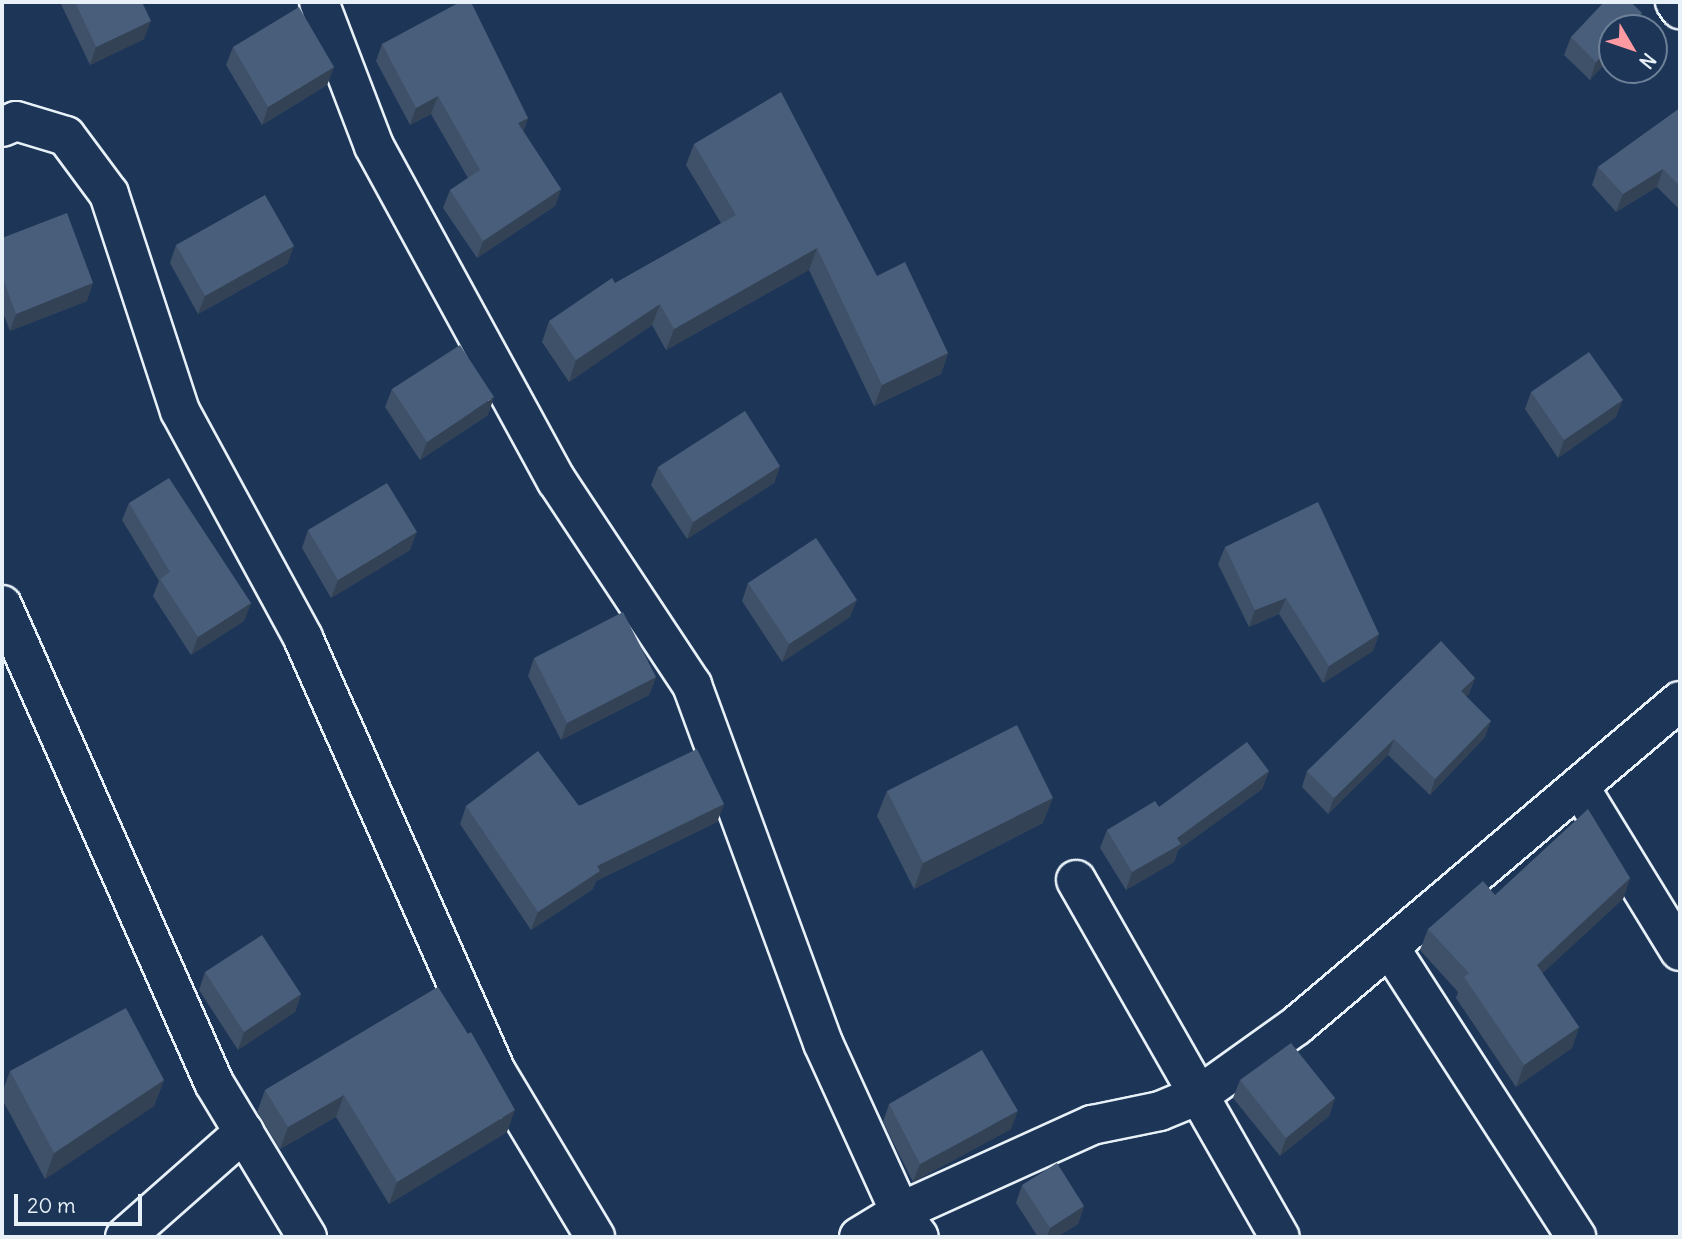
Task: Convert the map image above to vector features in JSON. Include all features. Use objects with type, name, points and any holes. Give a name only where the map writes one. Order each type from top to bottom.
[{"type":"street","points":[[319,2],[374,146],[557,481],[692,685],[823,1043],[910,1224]]},
{"type":"street","points":[[1675,2],[1680,9]]},
{"type":"street","points":[[2,127],[16,121],[66,136],[109,194],[180,411],[303,638],[497,1073],[595,1237]]},
{"type":"street","points":[[2,605],[214,1083],[307,1237]]},
{"type":"street","points":[[859,1237],[910,1224],[1092,1125],[1160,1111],[1201,1094],[1296,1026],[1680,701]]},
{"type":"street","points":[[1580,788],[1680,951]]},
{"type":"street","points":[[1076,880],[1201,1094],[1280,1237]]},
{"type":"street","points":[[1390,948],[1576,1237]]},
{"type":"street","points":[[125,1237],[244,1132]]},
{"type":"building","points":[[75,2],[142,2],[151,21],[96,47]]},
{"type":"building","points":[[460,2],[471,2],[528,118],[518,123],[561,189],[483,241],[450,190],[480,170],[438,96],[416,108],[382,44]]},
{"type":"building","points":[[1604,2],[1631,2],[1642,13],[1598,14],[1596,62],[1571,37]]},
{"type":"building","points":[[299,7],[334,67],[268,107],[233,47]]},
{"type":"building","points":[[781,92],[877,276],[905,262],[948,353],[882,385],[817,248],[674,329],[660,304],[576,360],[549,321],[612,278],[615,283],[736,215],[694,144]]},
{"type":"building","points":[[1680,108],[1680,186],[1663,169],[1623,194],[1598,167]]},
{"type":"building","points":[[265,195],[294,246],[205,296],[176,245]]},
{"type":"building","points":[[67,213],[93,283],[16,314],[2,276],[2,238]]},
{"type":"building","points":[[460,345],[494,397],[427,442],[392,389]]},
{"type":"building","points":[[1589,352],[1623,400],[1564,440],[1531,392]]},
{"type":"building","points":[[745,411],[780,466],[693,522],[658,467]]},
{"type":"building","points":[[169,478],[251,603],[198,637],[160,579],[170,572],[129,503]]},
{"type":"building","points":[[387,483],[417,532],[338,580],[308,530]]},
{"type":"building","points":[[1318,502],[1379,634],[1329,666],[1286,598],[1255,610],[1225,547]]},
{"type":"building","points":[[816,538],[857,600],[789,644],[748,583]]},
{"type":"building","points":[[623,612],[656,677],[567,723],[534,658]]},
{"type":"building","points":[[1441,641],[1475,678],[1461,691],[1491,721],[1435,779],[1394,739],[1334,798],[1307,771]]},
{"type":"building","points":[[1017,725],[1053,798],[923,863],[887,791]]},
{"type":"building","points":[[1247,742],[1269,771],[1177,838],[1181,844],[1132,872],[1107,830],[1155,801],[1159,807]]},
{"type":"building","points":[[697,749],[724,804],[597,866],[600,871],[538,912],[466,806],[538,751],[579,806]]},
{"type":"building","points":[[1588,809],[1630,878],[1537,965],[1579,1027],[1524,1065],[1464,977],[1469,973],[1428,929],[1483,881],[1495,895]]},
{"type":"building","points":[[262,935],[301,994],[244,1032],[205,972]]},
{"type":"building","points":[[438,987],[468,1034],[471,1032],[515,1110],[397,1182],[344,1095],[288,1127],[265,1090]]},
{"type":"building","points":[[126,1008],[164,1080],[54,1153],[10,1071]]},
{"type":"building","points":[[1291,1043],[1335,1098],[1286,1138],[1240,1080]]},
{"type":"building","points":[[982,1050],[1018,1111],[920,1164],[889,1104]]},
{"type":"building","points":[[1057,1163],[1084,1206],[1050,1228],[1022,1185]]}]
